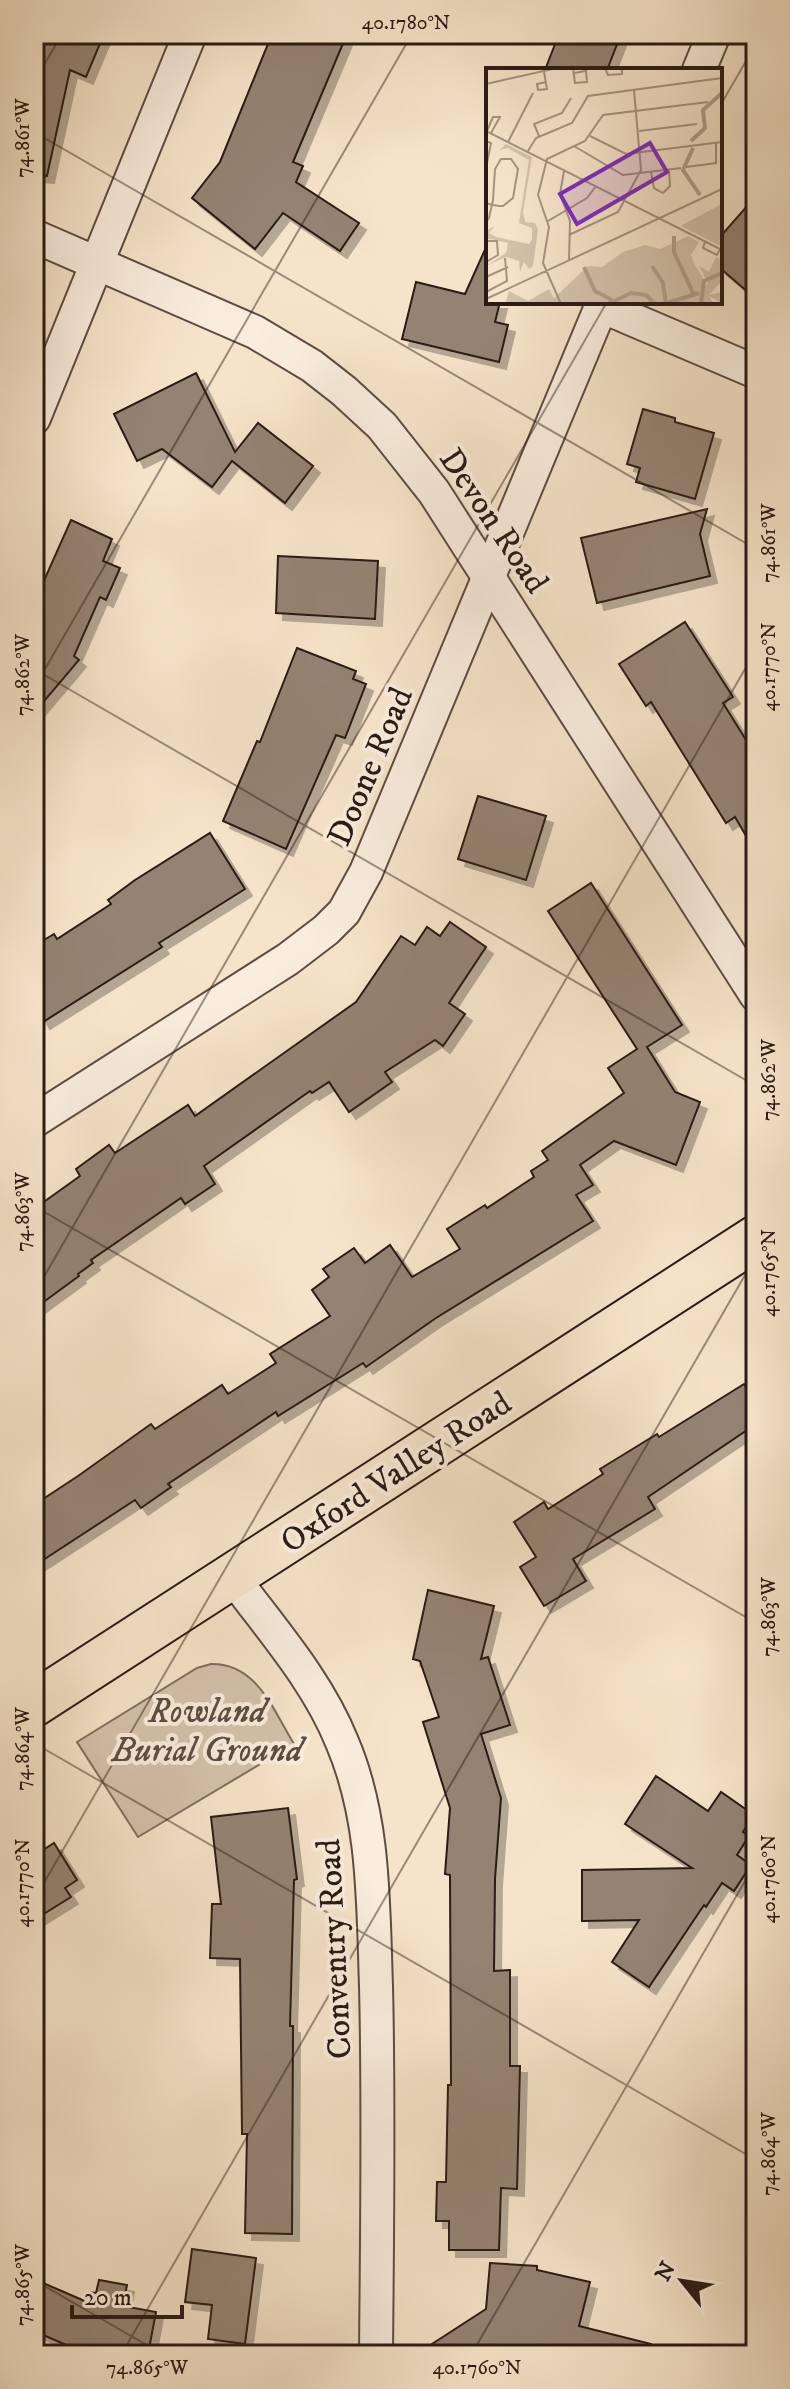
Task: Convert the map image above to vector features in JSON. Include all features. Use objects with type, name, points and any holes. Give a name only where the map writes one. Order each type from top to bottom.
[{"type":"main road","name":"Oxford Valley Road","points":[[34,1704],[756,1238]]},
{"type":"street","points":[[34,418],[190,34]]},
{"type":"street","points":[[700,68],[714,34]]},
{"type":"street","name":"Devon Road","points":[[34,236],[255,332],[312,366],[382,426],[434,492],[756,995]]},
{"type":"street","points":[[602,304],[756,372]]},
{"type":"street","name":"Doone Road","points":[[34,1121],[288,959],[344,912],[366,872],[602,304]]},
{"type":"street","name":"Conventry Road","points":[[232,1576],[315,1690],[342,1740],[365,1816],[373,1891],[377,2035],[376,2355]]},
{"type":"green space","name":"Rowland Burial Ground","points":[[211,1664],[240,1671],[252,1680],[271,1703],[294,1744],[138,1837],[77,1742],[197,1668]]},
{"type":"building","points":[[34,34],[104,34],[86,77],[70,70],[47,176],[34,175]]},
{"type":"building","points":[[272,34],[347,34],[293,162],[303,166],[296,182],[359,223],[340,251],[283,213],[255,249],[192,198],[220,162]]},
{"type":"building","points":[[559,34],[621,34],[608,68],[546,68]]},
{"type":"building","points":[[756,196],[756,299],[722,270],[722,235]]},
{"type":"building","points":[[486,247],[486,304],[500,304],[495,322],[508,325],[499,362],[402,339],[416,282],[465,294]]},
{"type":"building","points":[[196,373],[235,452],[258,423],[313,466],[285,503],[232,461],[212,487],[162,449],[137,461],[114,414]]},
{"type":"building","points":[[643,409],[714,433],[695,499],[636,482],[640,468],[627,464]]},
{"type":"building","points":[[707,509],[700,534],[710,576],[597,603],[581,538]]},
{"type":"building","points":[[71,520],[112,539],[103,561],[120,568],[106,600],[100,597],[74,656],[79,660],[34,713],[34,603]]},
{"type":"building","points":[[278,556],[378,561],[375,619],[276,613]]},
{"type":"building","points":[[685,622],[733,697],[723,703],[756,756],[756,853],[735,817],[726,823],[651,702],[646,706],[619,664]]},
{"type":"building","points":[[297,648],[356,671],[353,679],[366,684],[345,738],[336,735],[286,849],[223,821],[257,741],[260,742]]},
{"type":"building","points":[[478,796],[546,816],[526,880],[458,859]]},
{"type":"building","points":[[210,833],[245,889],[159,943],[162,947],[43,1022],[34,1006],[34,946],[54,934],[57,939],[111,904],[108,900],[135,880]]},
{"type":"building","points":[[591,883],[682,1025],[647,1047],[675,1092],[700,1102],[676,1165],[614,1141],[580,1165],[593,1185],[576,1195],[593,1221],[436,1318],[366,1367],[363,1363],[278,1416],[276,1412],[168,1484],[171,1487],[141,1508],[135,1500],[34,1566],[34,1505],[151,1424],[155,1429],[222,1385],[228,1394],[276,1363],[270,1354],[330,1316],[312,1290],[329,1277],[323,1269],[354,1248],[365,1263],[390,1245],[412,1277],[460,1249],[447,1229],[485,1205],[487,1208],[534,1177],[531,1171],[548,1160],[542,1151],[624,1093],[608,1068],[637,1049],[548,911]]},
{"type":"building","points":[[450,922],[486,947],[449,1003],[465,1014],[443,1046],[435,1040],[385,1072],[392,1082],[349,1112],[329,1082],[312,1093],[310,1091],[204,1166],[215,1184],[185,1204],[181,1198],[91,1260],[93,1263],[79,1276],[34,1309],[34,1209],[80,1176],[76,1169],[109,1145],[115,1153],[188,1105],[195,1116],[356,1002],[401,936],[415,945],[427,927],[440,936]]},
{"type":"building","points":[[744,1384],[756,1402],[756,1424],[648,1497],[655,1509],[573,1559],[586,1581],[544,1606],[520,1567],[536,1557],[514,1522],[544,1502],[548,1509],[603,1474],[600,1469],[657,1434],[659,1437]]},
{"type":"building","points":[[428,1590],[494,1606],[481,1659],[488,1657],[510,1725],[481,1734],[501,1798],[495,1879],[494,1971],[510,1970],[510,2066],[520,2066],[517,2189],[501,2188],[499,2250],[449,2250],[449,2221],[436,2221],[437,2182],[446,2182],[448,2085],[451,2085],[450,1875],[445,1874],[450,1808],[423,1722],[439,1717],[420,1661],[413,1659]]},
{"type":"building","points":[[656,1776],[708,1811],[721,1792],[754,1815],[743,1832],[749,1836],[737,1855],[751,1865],[734,1891],[722,1883],[649,1987],[612,1962],[639,1920],[582,1921],[582,1870],[692,1868],[625,1824]]},
{"type":"building","points":[[288,1808],[297,1879],[294,1880],[290,2026],[293,2026],[292,2234],[245,2233],[247,2134],[242,2134],[240,1959],[210,1958],[212,1904],[221,1904],[211,1817]]},
{"type":"building","points":[[34,1834],[43,1850],[54,1843],[77,1880],[65,1888],[71,1897],[34,1920]]},
{"type":"building","points":[[192,2249],[256,2258],[245,2344],[208,2339],[212,2305],[185,2302]]},
{"type":"building","points":[[490,2263],[537,2266],[537,2270],[590,2282],[579,2326],[651,2344],[650,2355],[415,2355],[486,2309]]},
{"type":"building","points":[[34,2279],[87,2302],[89,2292],[96,2293],[99,2280],[127,2285],[123,2306],[156,2312],[148,2354],[118,2348],[116,2355],[89,2355],[34,2331]]}]
